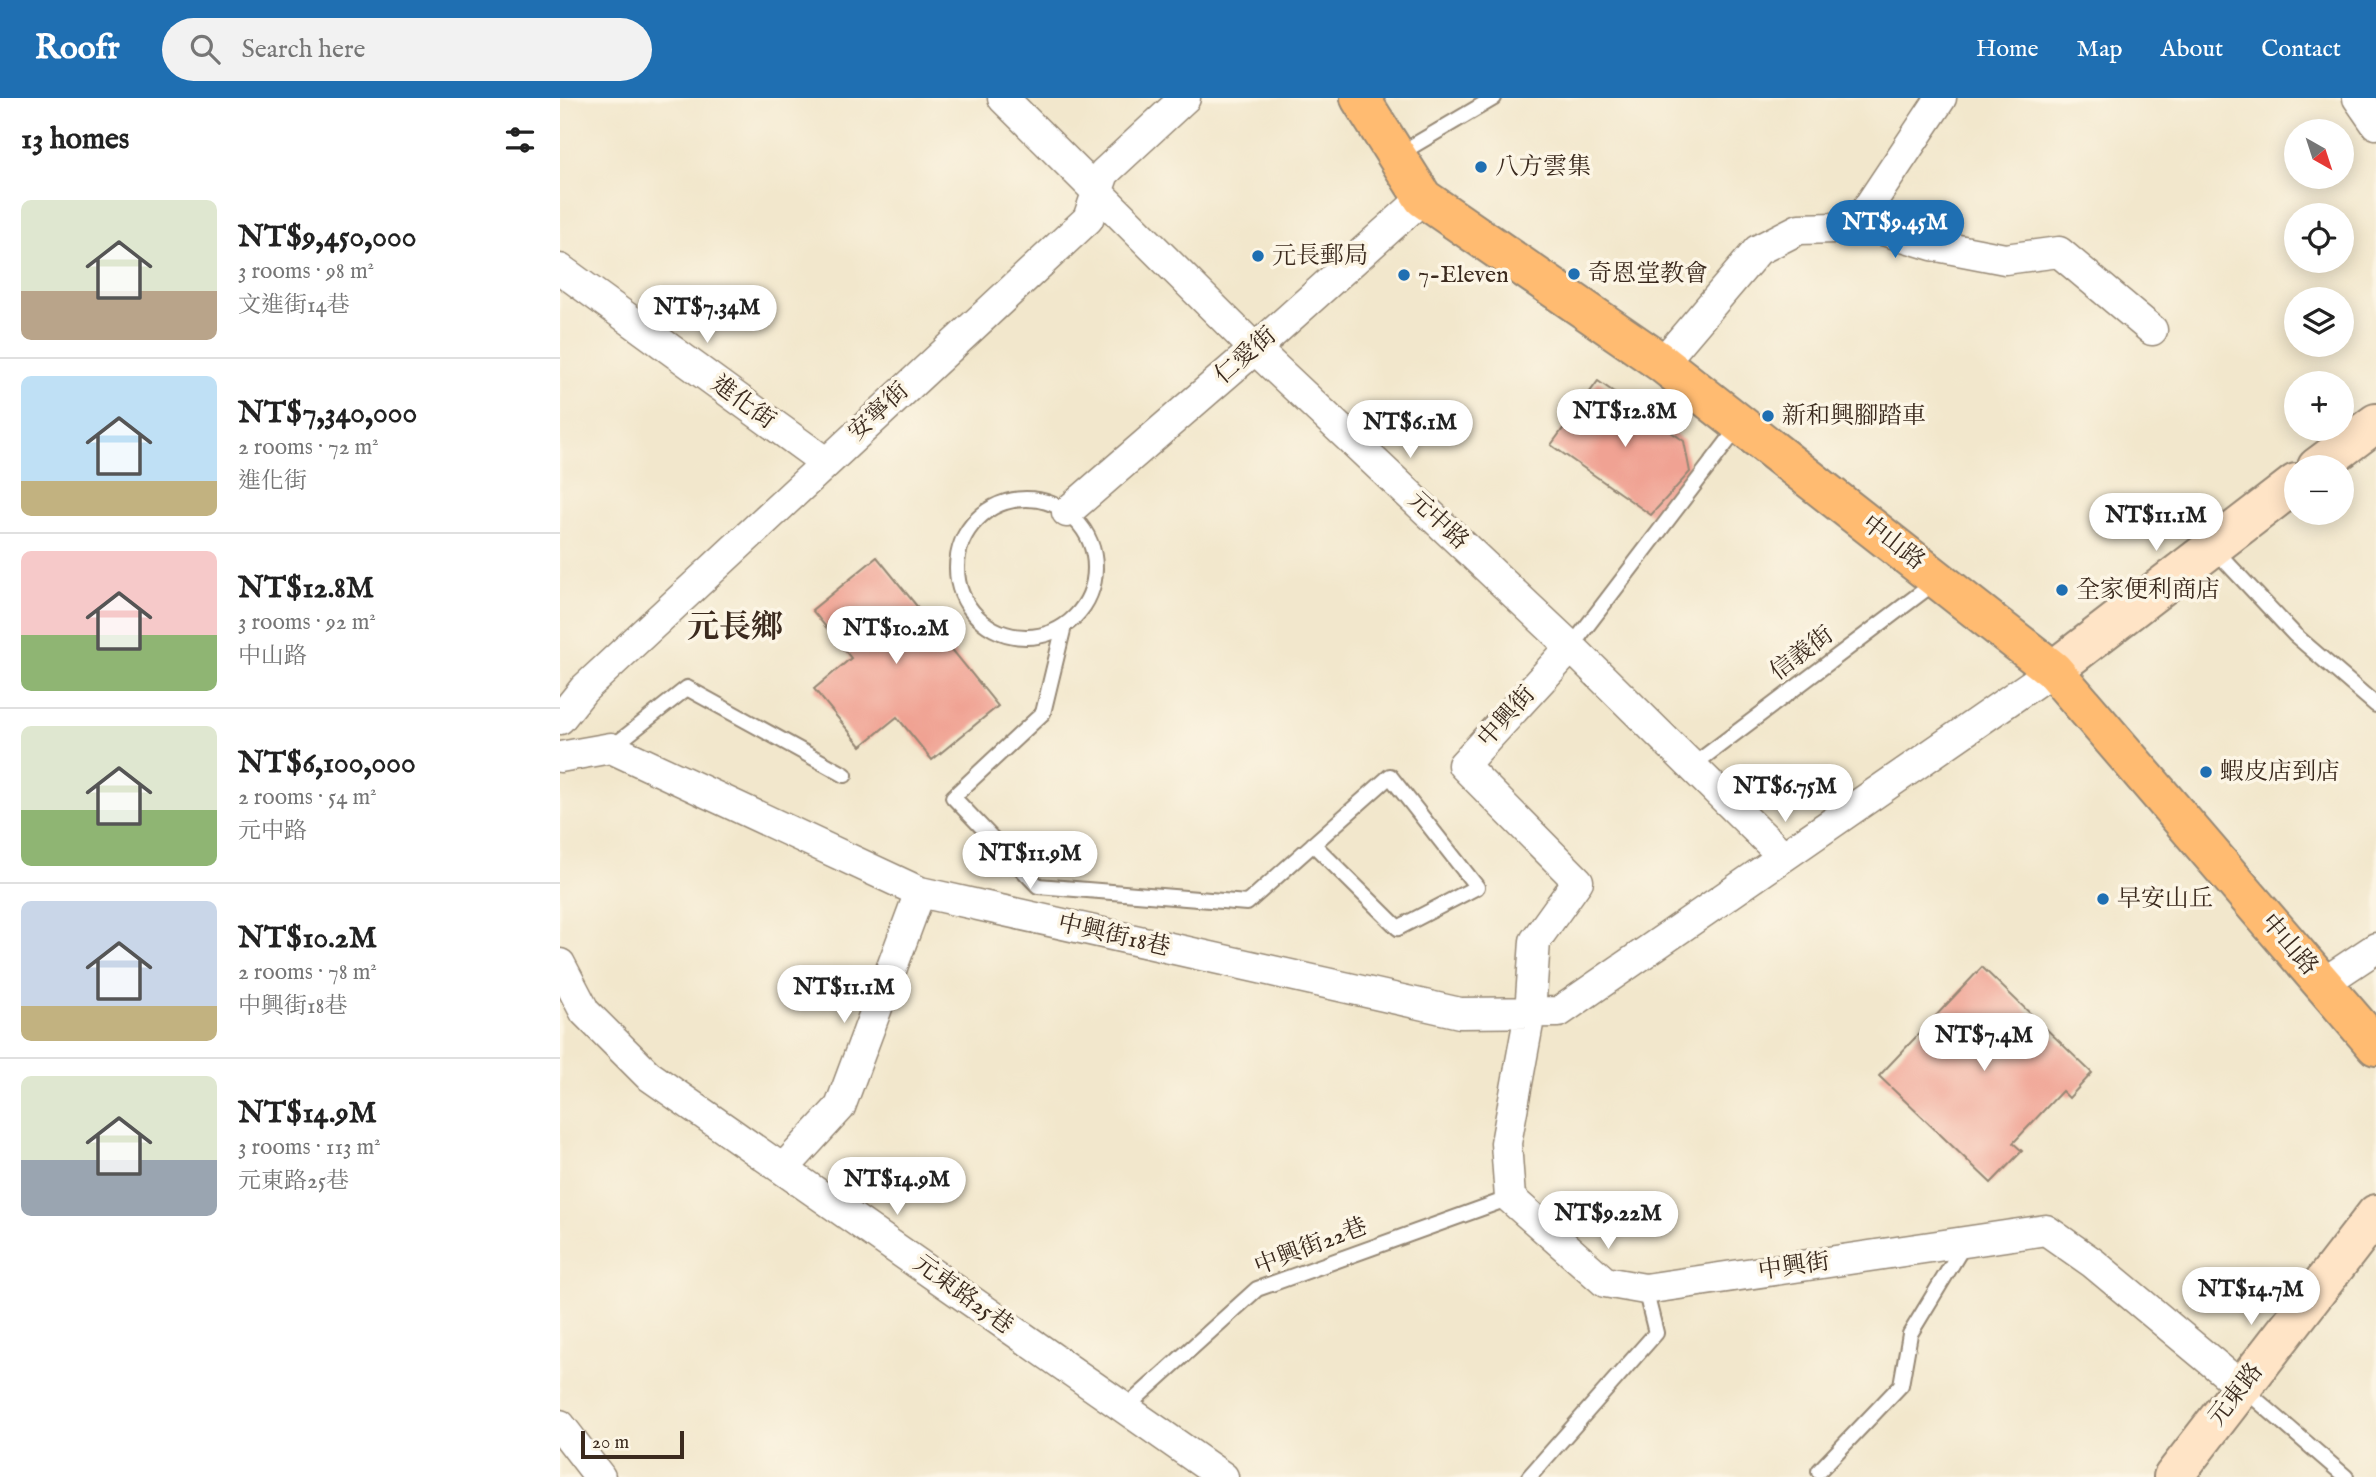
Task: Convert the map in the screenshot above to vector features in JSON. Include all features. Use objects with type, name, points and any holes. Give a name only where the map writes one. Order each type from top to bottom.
[{"type":"main road","name":"中山路","points":[[1360,98],[1423,198],[1661,363],[2053,670],[2376,1046]]},
{"type":"main road","points":[[2333,455],[2376,423]]},
{"type":"main road","points":[[2053,670],[2284,492]]},
{"type":"main road","name":"元東路","points":[[2173,1477],[2376,1214]]},
{"type":"street","name":"元中路","points":[[1003,98],[1255,349],[1571,647],[1783,856]]},
{"type":"street","name":"安寧街","points":[[560,719],[584,689],[1088,219],[1104,173],[1185,98]]},
{"type":"street","points":[[1855,227],[1941,98]]},
{"type":"street","points":[[2358,98],[2376,124]]},
{"type":"street","name":"仁愛街","points":[[1067,512],[1255,349],[1423,198]]},
{"type":"street","points":[[1661,363],[1758,250],[1799,229],[1873,227],[1932,245],[2005,259],[2059,252],[2152,330]]},
{"type":"street","name":"進化街","points":[[560,269],[825,462]]},
{"type":"street","name":"中興街","points":[[1571,647],[1463,765],[1578,881],[1535,941],[1530,1013],[1506,1143],[1510,1198],[1605,1282],[1645,1289],[2046,1230],[2093,1263],[2242,1387]]},
{"type":"street","points":[[1530,1013],[1559,1012],[2053,670]]},
{"type":"street","points":[[560,757],[611,748]]},
{"type":"street","name":"中興街18巷","points":[[611,748],[920,892],[1460,1013],[1530,1013]]},
{"type":"street","points":[[784,1168],[840,1107],[920,892]]},
{"type":"street","points":[[2322,984],[2376,948]]},
{"type":"street","name":"元東路25巷","points":[[560,964],[585,1012],[648,1075],[784,1168],[1123,1410],[1223,1477]]},
{"type":"street","points":[[560,1425],[600,1477]]},
{"type":"lane","points":[[1396,156],[1494,98]]},
{"type":"lane","name":"中興街","points":[[1571,647],[1741,424]]},
{"type":"lane","points":[[1014,499],[1042,499],[1067,512],[1085,530],[1095,555],[1094,582],[1083,607],[1064,626],[1040,635],[1013,636],[989,626],[970,608],[958,583],[958,556],[968,529],[988,510],[1014,499]]},
{"type":"lane","points":[[2212,547],[2295,635],[2376,705]]},
{"type":"lane","name":"信義街","points":[[1692,766],[1939,579]]},
{"type":"lane","points":[[1064,626],[1043,713],[953,797],[1038,887],[1247,903],[1313,844],[1390,776],[1476,887],[1398,928],[1313,844]]},
{"type":"lane","points":[[611,748],[687,688],[845,775]]},
{"type":"lane","name":"中興街22巷","points":[[1123,1410],[1257,1289],[1510,1198]]},
{"type":"lane","points":[[1819,1471],[1901,1385],[1910,1334],[1966,1242]]},
{"type":"lane","points":[[1529,1477],[1656,1333],[1645,1289]]},
{"type":"lane","points":[[2242,1387],[2346,1477]]},
{"type":"building","points":[[1598,381],[1684,441],[1690,472],[1651,515],[1551,445]]},
{"type":"building","points":[[877,557],[998,706],[932,760],[897,717],[861,746],[814,689],[851,658],[812,610]]},
{"type":"building","points":[[1982,967],[2092,1073],[2069,1098],[2062,1091],[2013,1143],[2022,1151],[1991,1183],[1879,1076]]},
{"type":"place","name":"八方雲集","points":[[1481,167]]},
{"type":"place","name":"元長郵局","points":[[1258,256]]},
{"type":"place","name":"奇恩堂教會","points":[[1574,274]]},
{"type":"place","name":"7-Eleven","points":[[1404,275]]},
{"type":"place","name":"新和興腳踏車","points":[[1768,416]]},
{"type":"place","name":"全家便利商店","points":[[2062,590]]},
{"type":"place","name":"蝦皮店到店","points":[[2206,772]]},
{"type":"place","name":"早安山丘","points":[[2103,899]]},
{"type":"district","name":"元長鄉","points":[[735,628]]}]
